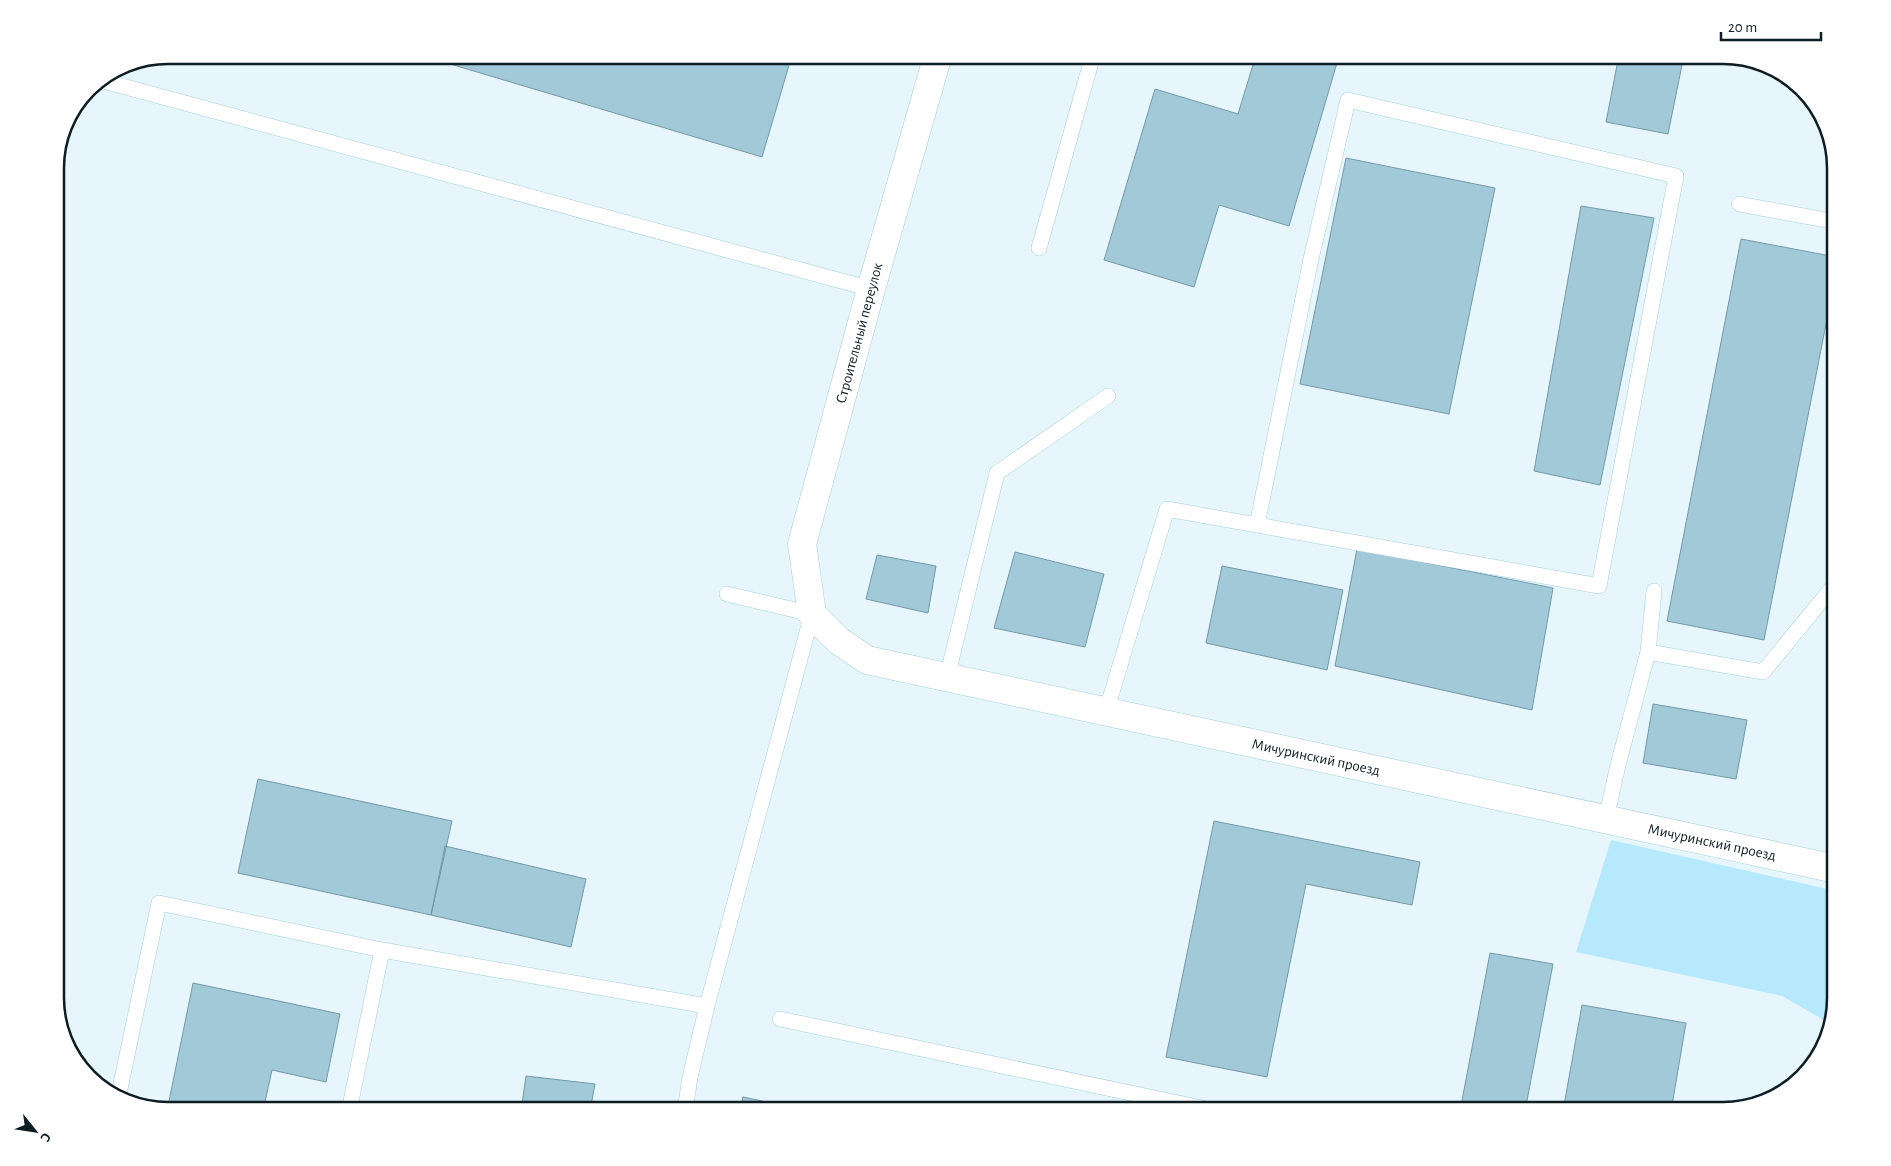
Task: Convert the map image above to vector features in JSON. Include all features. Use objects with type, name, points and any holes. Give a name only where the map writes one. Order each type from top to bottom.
[{"type":"street","name":"Строительный переулок","points":[[812,614],[802,544],[871,289],[935,64]]},
{"type":"street","name":"Мичуринский проезд","points":[[812,614],[839,641],[867,660],[1827,867]]},
{"type":"lane","points":[[1039,248],[1090,64]]},
{"type":"lane","points":[[108,82],[871,289]]},
{"type":"lane","points":[[1106,712],[1167,509],[1599,586],[1676,176],[1348,100],[1311,259],[1257,525]]},
{"type":"lane","points":[[1739,204],[1827,220]]},
{"type":"lane","points":[[946,677],[997,473],[1108,396]]},
{"type":"lane","points":[[1606,820],[1618,765],[1648,652],[1654,591]]},
{"type":"lane","points":[[686,1102],[690,1077],[707,1006],[812,614],[727,594]]},
{"type":"lane","points":[[1648,652],[1763,672],[1827,595]]},
{"type":"lane","points":[[120,1090],[159,904],[382,950],[707,1006]]},
{"type":"lane","points":[[350,1102],[382,950]]},
{"type":"lane","points":[[780,1019],[1173,1102]]},
{"type":"shaded area","points":[[1611,840],[1827,889],[1827,998],[1825,1021],[1782,996],[1576,952]]},
{"type":"building","points":[[450,64],[789,64],[762,157]]},
{"type":"building","points":[[1253,64],[1337,64],[1289,226],[1219,205],[1194,287],[1104,260],[1155,89],[1238,114]]},
{"type":"building","points":[[1617,64],[1682,64],[1668,134],[1606,122]]},
{"type":"building","points":[[1346,158],[1495,188],[1449,414],[1300,384]]},
{"type":"building","points":[[1581,206],[1654,218],[1600,485],[1534,471]]},
{"type":"building","points":[[1741,239],[1827,255],[1827,319],[1764,640],[1667,621]]},
{"type":"building","points":[[1357,549],[1553,588],[1532,710],[1335,666]]},
{"type":"building","points":[[1015,552],[1104,574],[1085,647],[994,628]]},
{"type":"building","points":[[877,555],[936,566],[928,613],[866,599]]},
{"type":"building","points":[[1222,566],[1343,590],[1327,670],[1206,643]]},
{"type":"building","points":[[1653,704],[1747,720],[1736,779],[1643,763]]},
{"type":"building","points":[[258,779],[452,821],[431,915],[238,873]]},
{"type":"building","points":[[1214,821],[1420,862],[1412,905],[1306,884],[1267,1077],[1166,1057]]},
{"type":"building","points":[[445,846],[586,879],[571,947],[431,915]]},
{"type":"building","points":[[1490,953],[1553,964],[1527,1102],[1462,1102]]},
{"type":"building","points":[[193,983],[340,1014],[326,1082],[272,1070],[265,1102],[169,1102]]},
{"type":"building","points":[[1582,1005],[1686,1023],[1673,1102],[1565,1102]]},
{"type":"building","points":[[526,1076],[595,1084],[592,1102],[522,1102]]},
{"type":"building","points":[[743,1097],[767,1102],[742,1102]]}]
